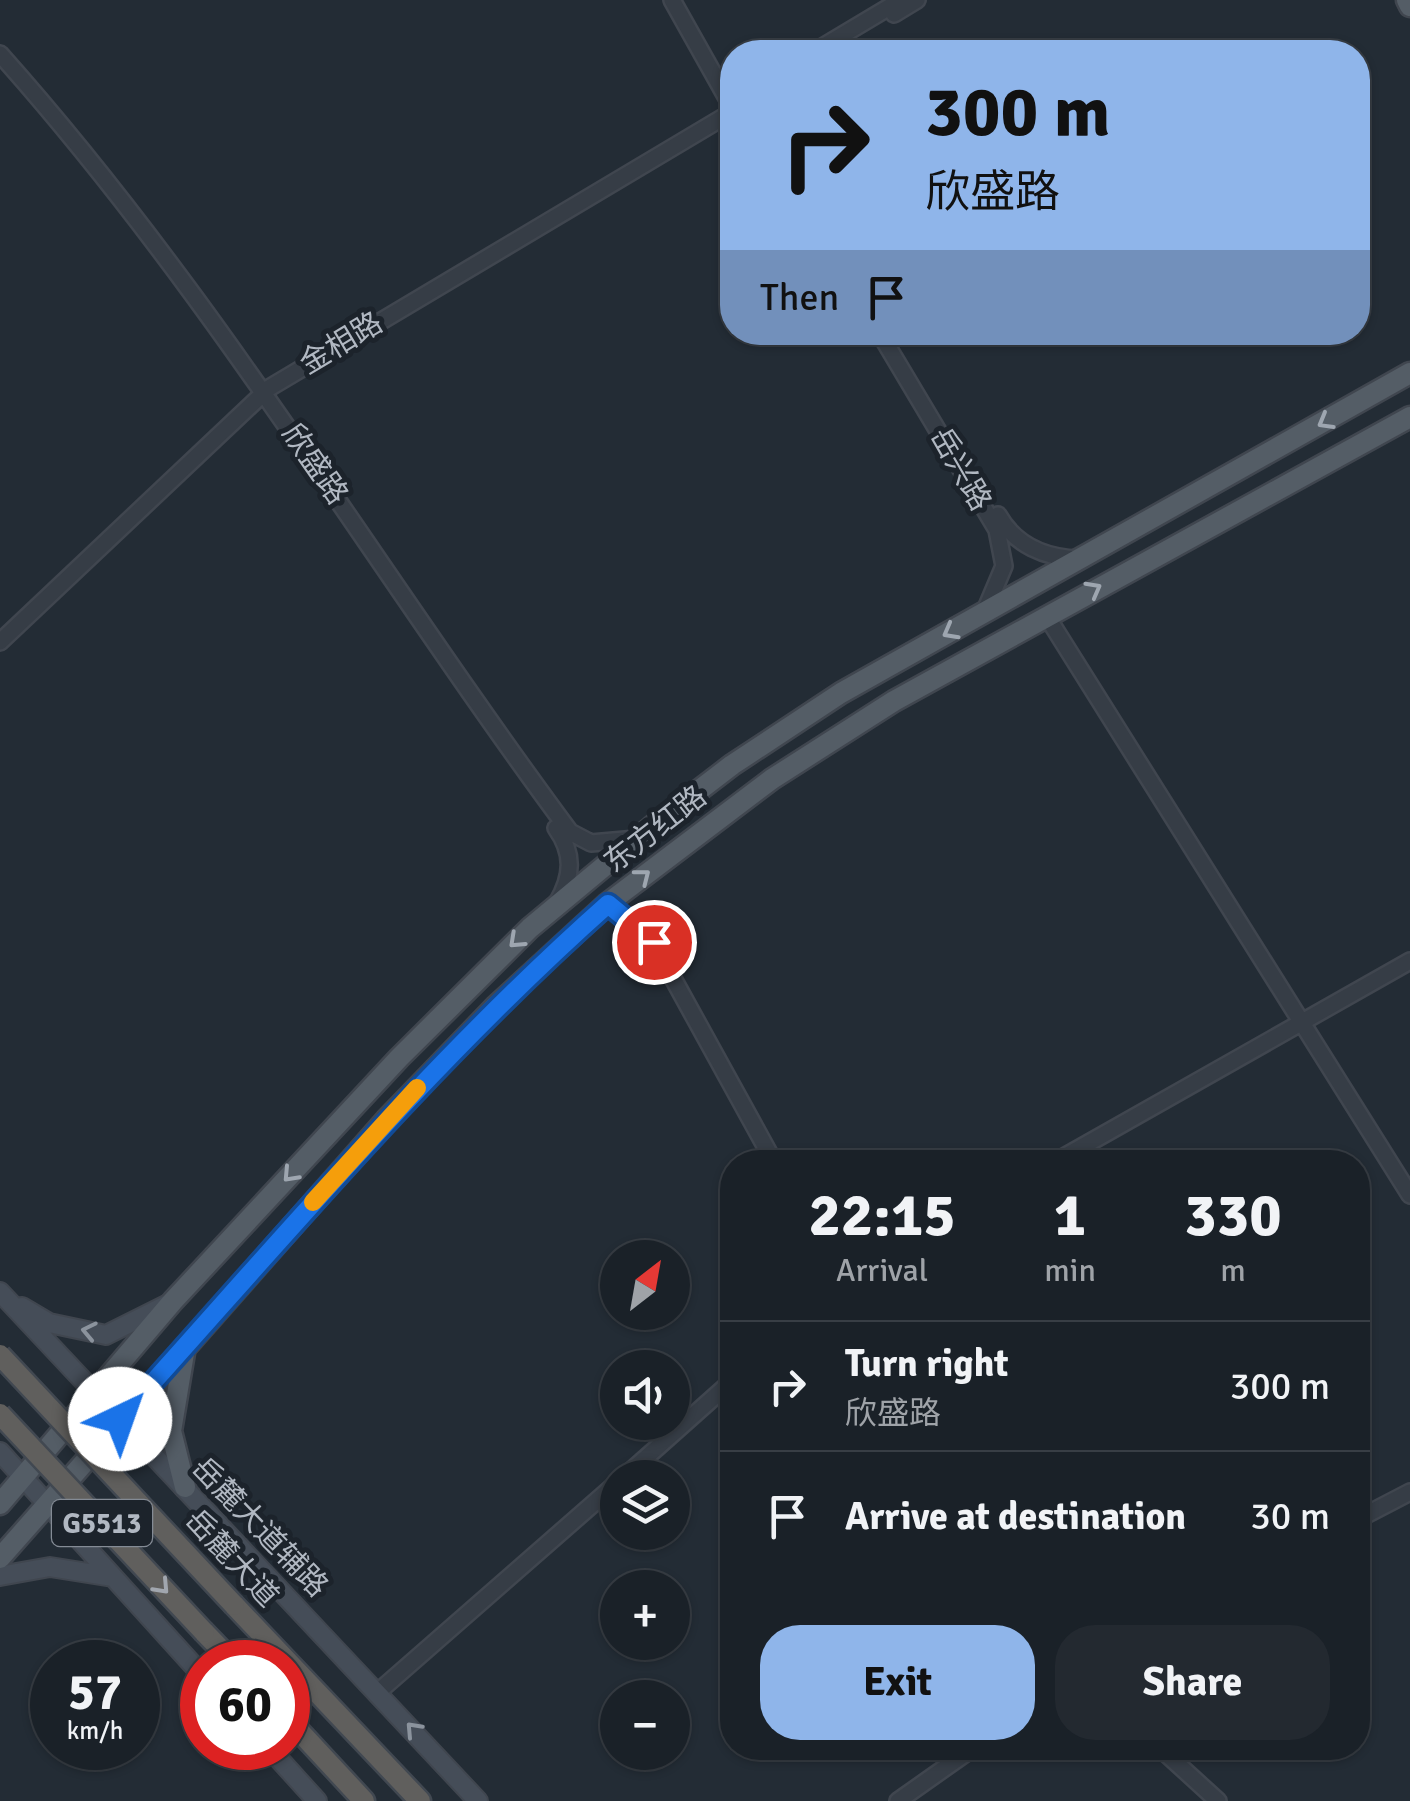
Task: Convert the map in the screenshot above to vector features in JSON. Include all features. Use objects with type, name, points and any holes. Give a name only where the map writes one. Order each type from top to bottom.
[{"type":"highway","name":"岳麓大道","points":[[0,1355],[420,1801]]},
{"type":"highway","name":"G5513","points":[[0,1414],[212,1640]]},
{"type":"highway","points":[[310,1743],[364,1801]]},
{"type":"main road","name":"东方红路","points":[[0,1504],[173,1301],[411,1045],[557,904],[636,839],[799,720],[1410,373]]},
{"type":"main road","name":"东方红路","points":[[0,1558],[434,1069],[608,904],[712,822],[837,736],[1046,615],[1410,417]]},
{"type":"main road","points":[[2,1295],[49,1323],[106,1335],[173,1301]]},
{"type":"main road","name":"岳麓大道辅路","points":[[2,1295],[478,1801]]},
{"type":"main road","points":[[185,1347],[171,1431],[185,1488]]},
{"type":"main road","points":[[0,1452],[180,1651]]},
{"type":"main road","points":[[0,1576],[50,1567],[113,1577]]},
{"type":"main road","points":[[289,1770],[317,1801]]},
{"type":"street","points":[[672,0],[720,82]]},
{"type":"street","points":[[682,0],[720,78]]},
{"type":"street","points":[[834,40],[901,0]]},
{"type":"street","points":[[851,40],[917,0]]},
{"type":"street","name":"欣盛路","points":[[0,54],[118,192],[570,832],[591,843],[636,839]]},
{"type":"street","name":"欣盛路","points":[[0,66],[112,197],[259,390],[565,840],[569,876],[557,904]]},
{"type":"street","name":"金相路","points":[[0,630],[259,390],[720,110]]},
{"type":"street","name":"岳兴路","points":[[887,345],[997,530],[1004,566],[997,590],[984,612]]},
{"type":"street","name":"岳兴路","points":[[896,345],[1004,526],[1034,549],[1083,558]]},
{"type":"street","name":"金相路","points":[[0,642],[259,390]]},
{"type":"street","points":[[1046,615],[1410,1195]]},
{"type":"street","points":[[608,904],[654,942],[767,1150]]},
{"type":"street","points":[[1076,1150],[1410,961]]},
{"type":"street","points":[[643,1460],[720,1392]]},
{"type":"street","points":[[1370,1512],[1410,1492]]},
{"type":"street","points":[[378,1692],[600,1498]]},
{"type":"street","points":[[898,1801],[956,1760]]},
{"type":"street","points":[[1173,1760],[1218,1801]]},
{"type":"slow traffic","points":[[313,1202],[417,1088]]},
{"type":"route","points":[[120,1419],[386,1120],[544,960],[608,904],[654,942]]}]
